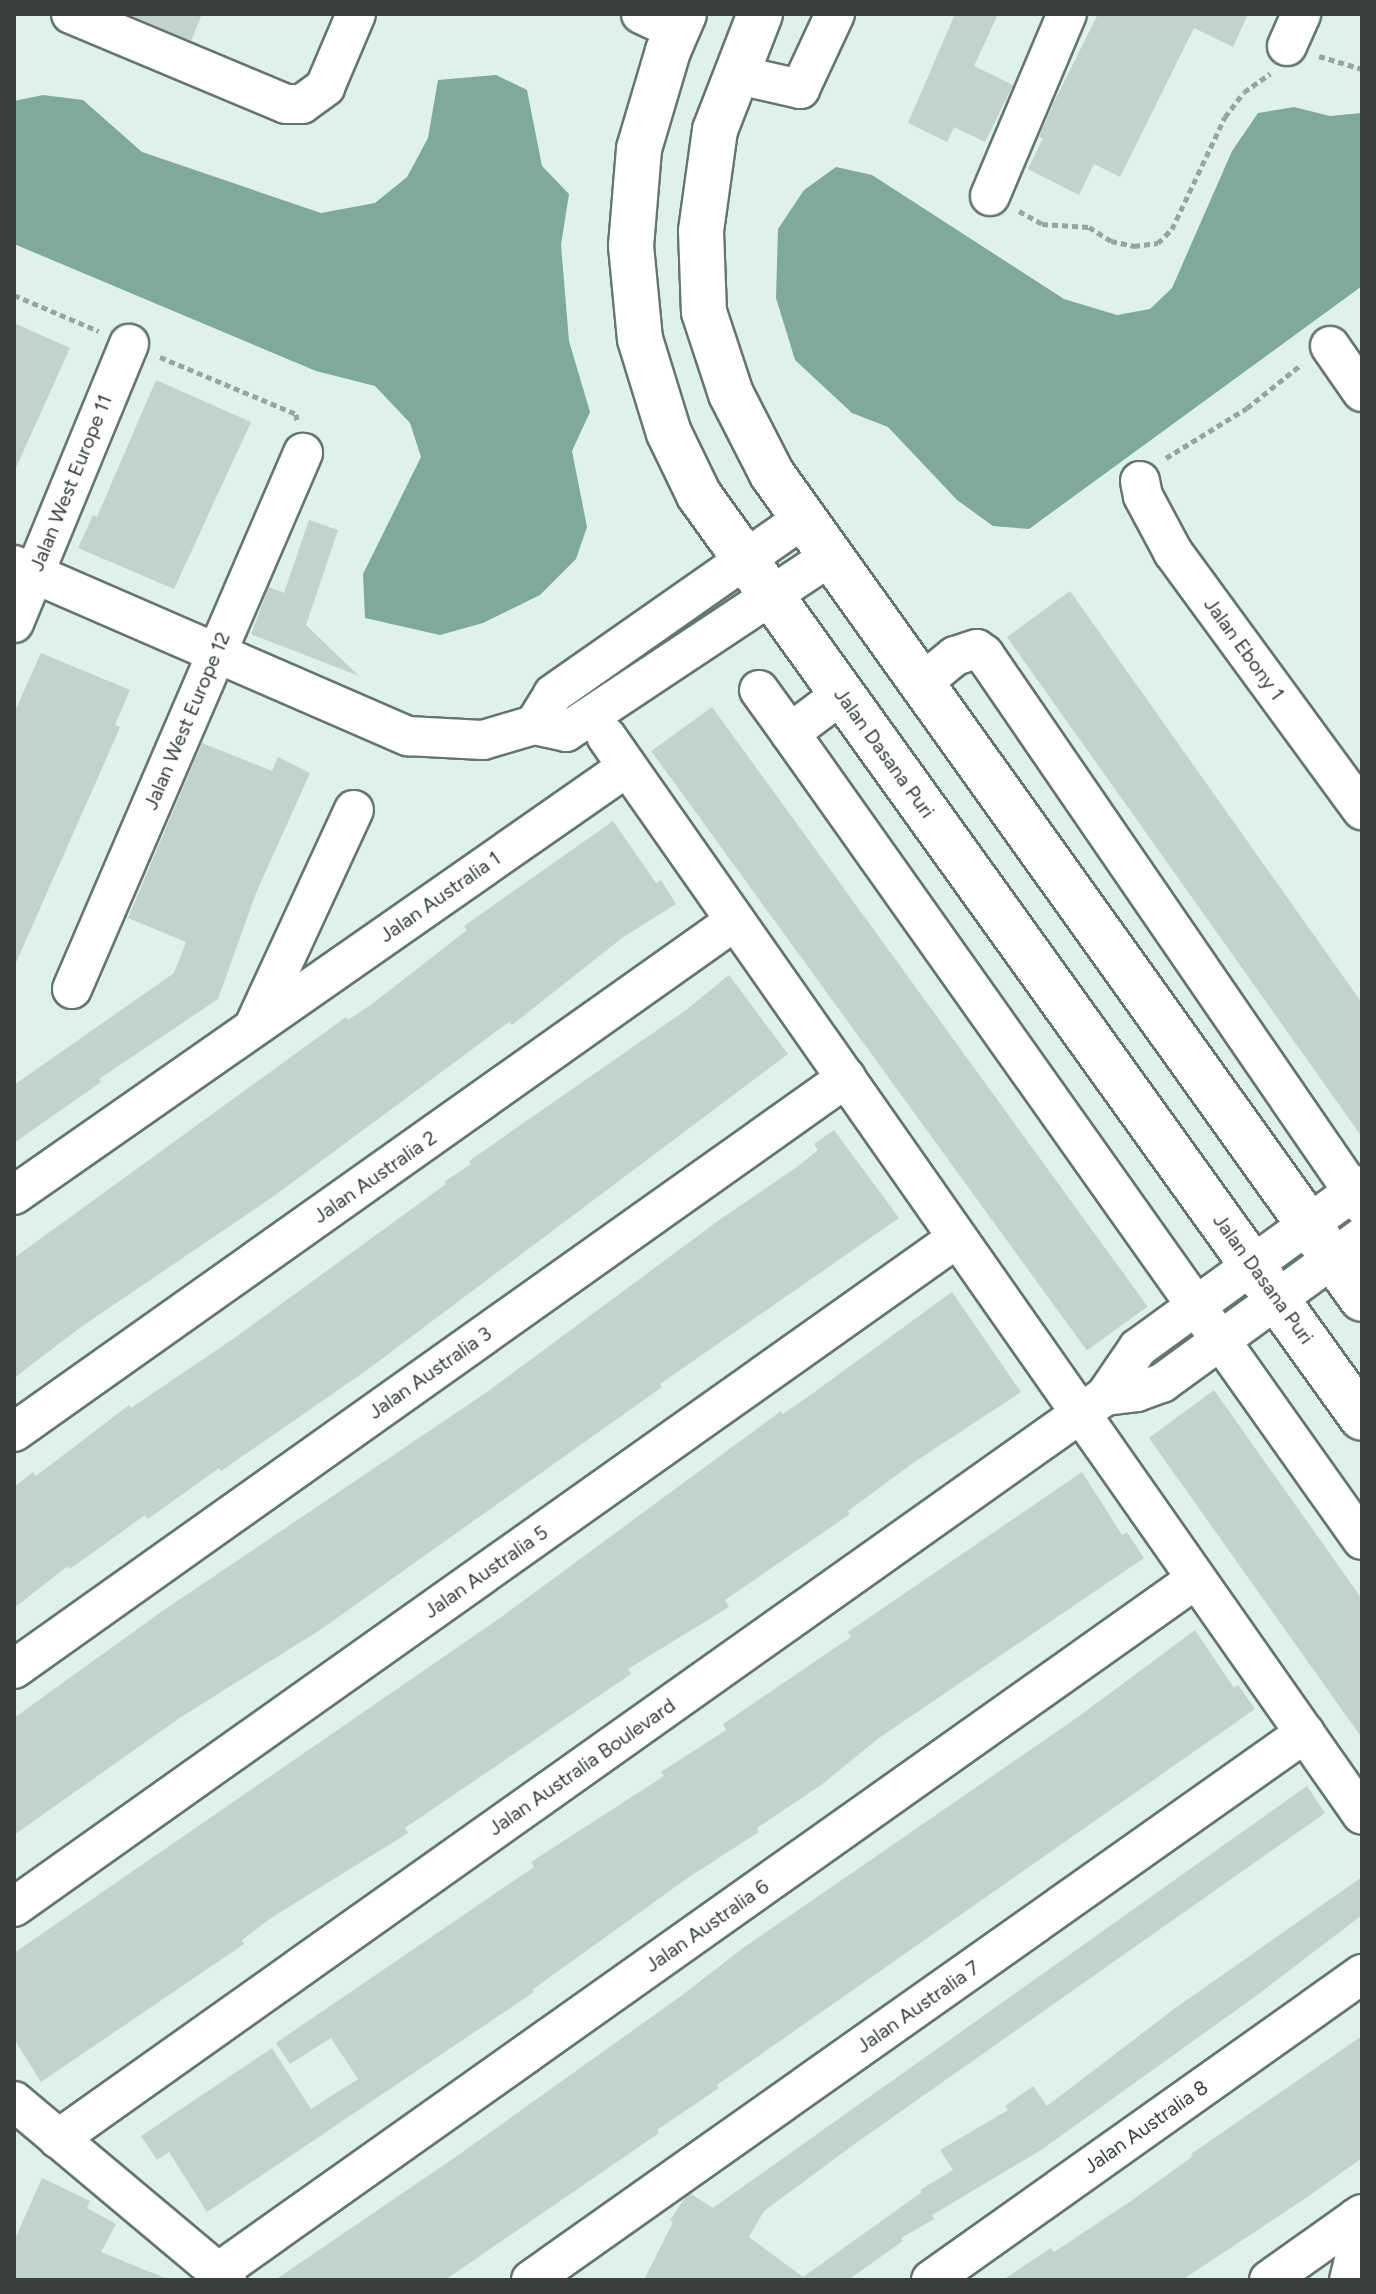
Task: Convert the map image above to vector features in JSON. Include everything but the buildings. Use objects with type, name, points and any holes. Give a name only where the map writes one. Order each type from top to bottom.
[{"type":"main road","points":[[760,14],[734,74],[715,130],[701,231],[704,312],[731,394],[772,474],[922,683],[1335,1240],[1362,1299]]},
{"type":"main road","name":"Jalan Dasana Puri","points":[[667,20],[639,149],[631,246],[640,339],[675,445],[699,495],[1362,1418]]},
{"type":"street","points":[[83,16],[273,101],[302,104],[325,87],[356,14]]},
{"type":"street","points":[[734,74],[800,89],[835,14]]},
{"type":"street","points":[[990,196],[1067,14]]},
{"type":"street","name":"Jalan West Europe 11","points":[[14,623],[24,570],[129,344]]},
{"type":"street","points":[[1330,346],[1362,392]]},
{"type":"street","name":"Jalan West Europe 12","points":[[72,989],[303,453]]},
{"type":"street","name":"Jalan Ebony 1","points":[[1140,481],[1143,496],[1173,552],[1362,810]]},
{"type":"street","points":[[534,725],[553,694],[804,518]]},
{"type":"street","points":[[24,570],[408,736],[483,740],[534,725],[566,732],[831,556]]},
{"type":"street","points":[[922,683],[955,656],[977,649],[984,654],[1359,1194],[1335,1240],[1278,1299],[1162,1383],[1093,1404]]},
{"type":"street","points":[[759,690],[1362,1540]]},
{"type":"street","points":[[790,733],[842,694]]},
{"type":"street","name":"Jalan Australia 1","points":[[14,1195],[253,1028],[617,752],[735,921]]},
{"type":"street","points":[[253,1028],[354,810]]},
{"type":"street","points":[[735,921],[957,1238],[1093,1404],[1196,1579],[1362,1815]]},
{"type":"street","name":"Jalan Australia 2","points":[[14,1432],[735,921]]},
{"type":"street","name":"Jalan Australia 3","points":[[14,1669],[846,1078]]},
{"type":"street","name":"Jalan Australia 5","points":[[14,1907],[957,1238]]},
{"type":"street","points":[[1093,1404],[1138,1348],[1253,1264],[1335,1240]]},
{"type":"street","name":"Jalan Australia Boulevard","points":[[58,2139],[1093,1404]]},
{"type":"street","name":"Jalan Australia 6","points":[[222,2277],[1196,1579]]},
{"type":"street","name":"Jalan Australia 7","points":[[531,2280],[1305,1733]]},
{"type":"street","name":"Jalan Australia 8","points":[[931,2280],[1362,1974]]},
{"type":"street","points":[[14,2101],[222,2277]]},
{"type":"street","points":[[1269,2280],[1359,2216]]},
{"type":"street","points":[[1349,2280],[1357,2247],[1359,2216]]},
{"type":"path","points":[[990,196],[1042,224],[1089,227],[1111,241],[1134,246],[1158,243],[1172,229],[1225,117],[1244,92],[1269,75],[1294,30],[1362,69]]},
{"type":"path","points":[[14,295],[296,414],[303,453]]},
{"type":"path","points":[[1140,481],[1152,466],[1247,408],[1283,377],[1330,346]]},
{"type":"shaded area","points":[[496,75],[527,90],[542,166],[569,194],[561,245],[569,341],[590,412],[572,451],[587,527],[576,559],[540,595],[483,623],[440,635],[365,618],[363,574],[421,457],[410,423],[375,386],[316,371],[14,244],[14,101],[43,95],[83,100],[142,152],[321,213],[375,203],[407,177],[428,138],[438,80]]},
{"type":"shaded area","points":[[1294,107],[1330,116],[1362,113],[1362,286],[1029,529],[993,526],[957,500],[888,427],[852,413],[795,360],[776,298],[778,229],[804,190],[836,167],[872,175],[1064,299],[1117,315],[1150,309],[1172,288],[1232,151],[1258,113]]}]
